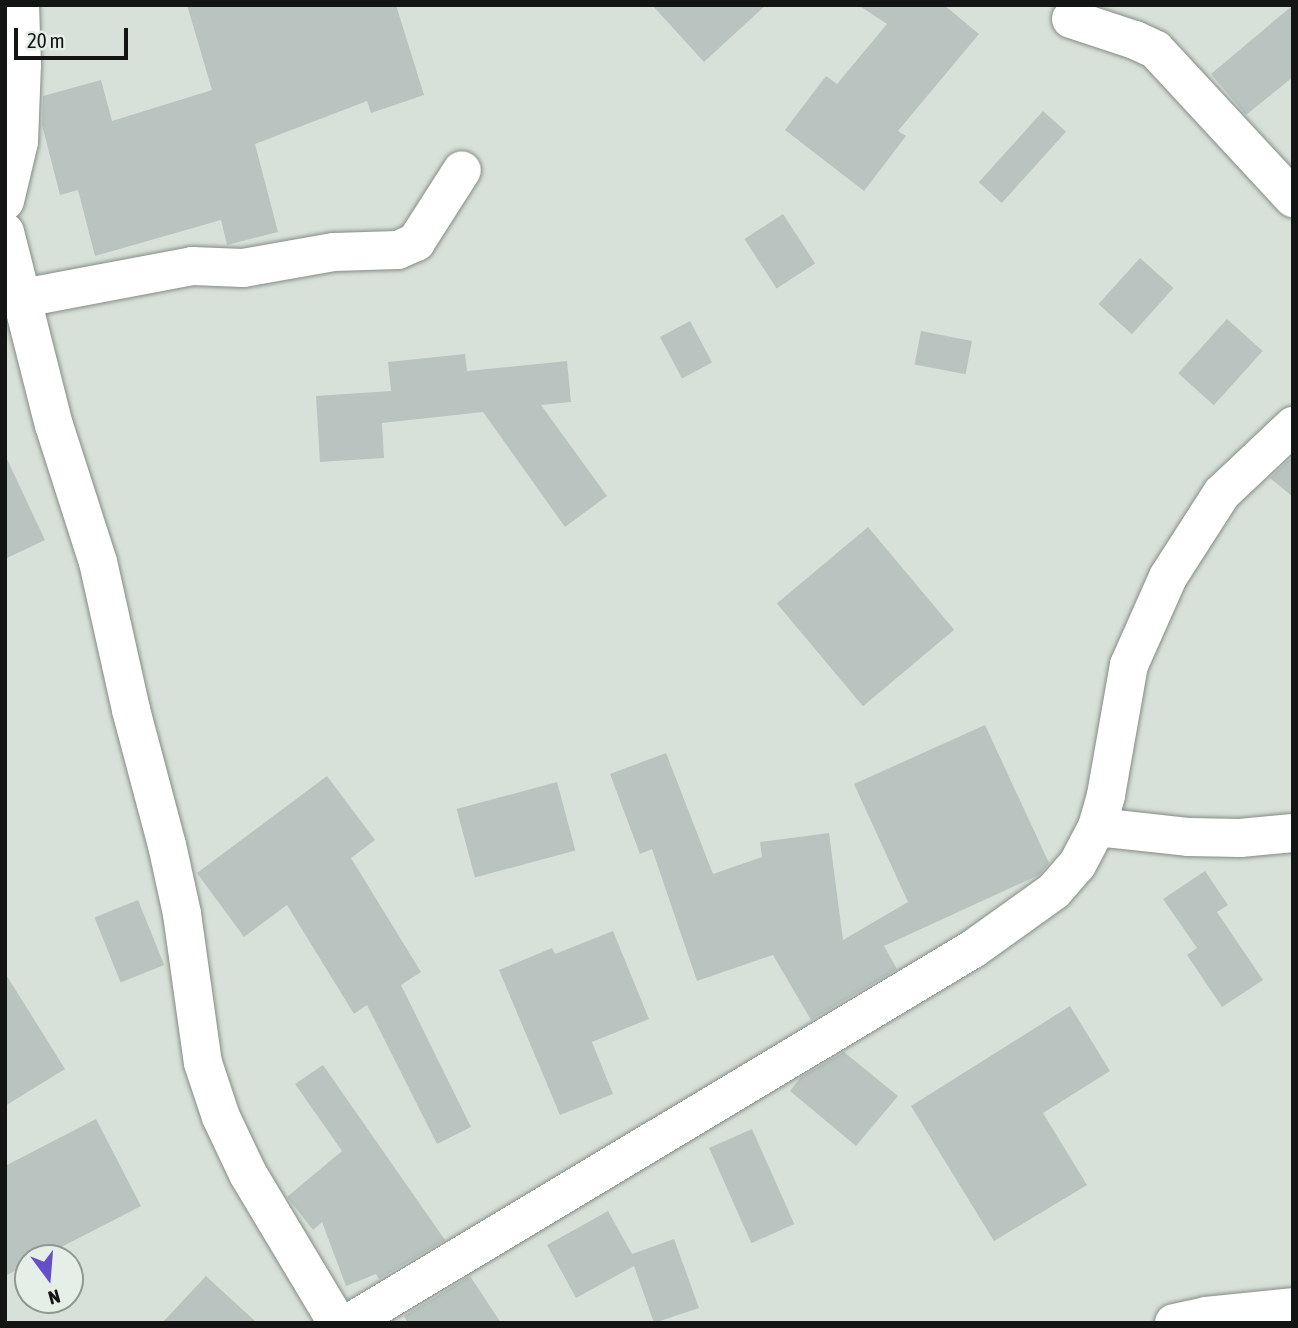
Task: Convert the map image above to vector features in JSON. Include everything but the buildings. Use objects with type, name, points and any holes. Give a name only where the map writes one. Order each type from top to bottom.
[{"type":"street","points":[[5,201],[19,142],[22,65],[20,5]]},
{"type":"street","points":[[1071,19],[1135,40],[1156,50],[1293,198]]},
{"type":"street","points":[[23,298],[192,267],[243,268],[334,253],[398,250],[416,242],[463,170]]},
{"type":"street","points":[[5,232],[54,425],[98,562],[131,710],[167,845],[182,914],[203,1063],[221,1117],[248,1174],[337,1323]]},
{"type":"street","points":[[349,1323],[973,949],[1054,891],[1077,865],[1097,827],[1106,795],[1129,665],[1168,577],[1222,494],[1293,426]]},
{"type":"street","points":[[1097,827],[1189,837],[1240,838],[1293,832]]},
{"type":"street","points":[[1174,1323],[1206,1316],[1293,1307]]}]
